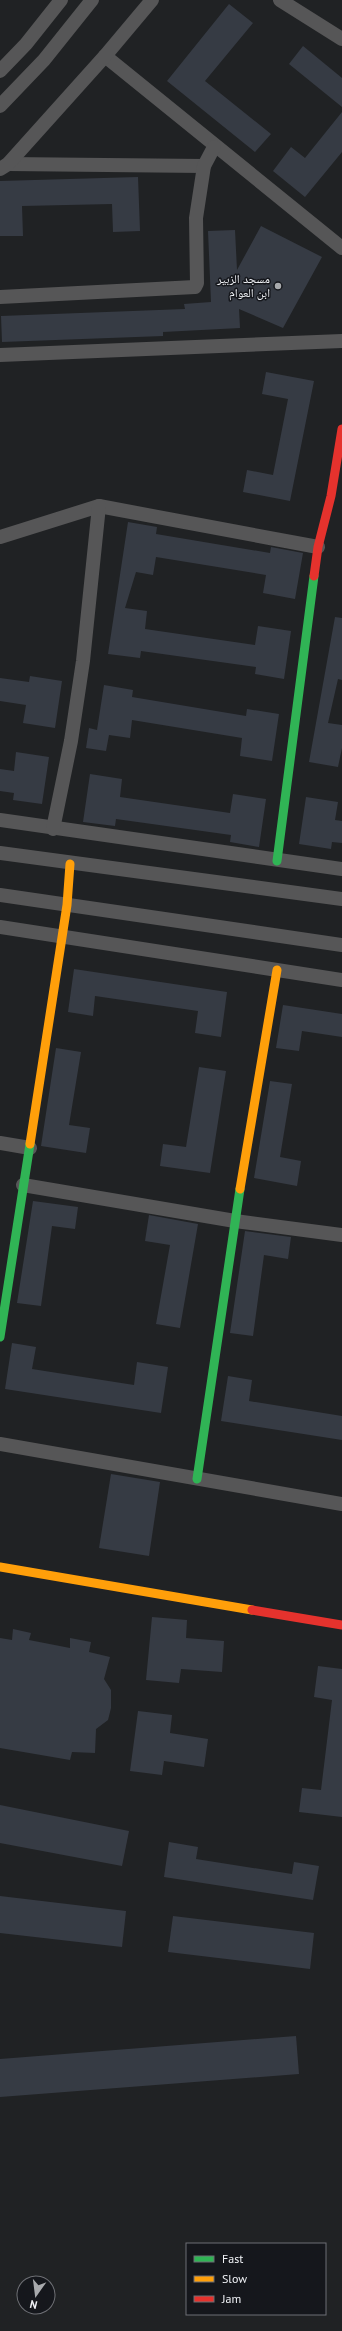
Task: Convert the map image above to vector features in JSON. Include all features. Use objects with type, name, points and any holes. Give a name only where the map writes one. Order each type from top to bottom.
[{"type":"street","points":[[0,71],[26,44],[61,0]]},
{"type":"street","points":[[0,106],[44,60],[92,0]]},
{"type":"street","points":[[4,166],[105,56],[152,0]]},
{"type":"street","points":[[280,0],[342,39]]},
{"type":"street","points":[[105,56],[214,147],[342,248]]},
{"type":"street","points":[[0,297],[195,287],[197,283],[196,218],[204,166],[214,147]]},
{"type":"street","points":[[4,166],[204,166]]},
{"type":"street","points":[[0,355],[342,341]]},
{"type":"street","points":[[277,861],[318,547],[337,497],[342,429]]},
{"type":"street","points":[[0,537],[99,506],[318,547]]},
{"type":"street","points":[[53,828],[71,741],[82,661],[99,506]]},
{"type":"street","points":[[0,820],[277,861],[342,869]]},
{"type":"street","points":[[0,853],[70,864],[342,899]]},
{"type":"street","points":[[0,1336],[67,905],[70,864]]},
{"type":"street","points":[[0,895],[342,945]]},
{"type":"street","points":[[0,927],[342,980]]},
{"type":"street","points":[[197,1479],[235,1221],[277,970]]},
{"type":"street","points":[[0,1143],[30,1148]]},
{"type":"street","points":[[23,1185],[235,1221],[342,1235]]},
{"type":"street","points":[[0,1444],[342,1504]]},
{"type":"street","points":[[0,1567],[342,1625]]},
{"type":"building","points":[[229,4],[253,23],[205,81],[271,134],[255,152],[167,81]]},
{"type":"building","points":[[303,46],[342,78],[342,107],[289,64]]},
{"type":"building","points":[[342,112],[342,152],[305,197],[273,171],[291,147],[305,158]]},
{"type":"building","points":[[138,177],[140,231],[113,232],[112,204],[22,206],[23,236],[0,236],[0,181]]},
{"type":"building","points":[[261,226],[322,257],[283,328],[239,309],[240,328],[163,332],[163,336],[2,342],[1,316],[185,309],[184,304],[211,302],[208,231],[235,230],[237,270]]},
{"type":"building","points":[[266,372],[314,381],[290,501],[243,492],[247,470],[273,475],[288,399],[262,394]]},
{"type":"building","points":[[128,522],[157,527],[156,534],[270,553],[271,547],[303,553],[295,599],[263,593],[266,575],[156,557],[153,575],[136,572],[125,608],[147,611],[145,629],[255,645],[258,626],[291,631],[284,679],[255,674],[256,667],[141,651],[140,658],[108,654]]},
{"type":"building","points":[[335,617],[342,618],[342,680],[338,679],[328,723],[342,725],[342,748],[338,767],[309,762]]},
{"type":"building","points":[[30,676],[62,681],[55,728],[23,723],[26,705],[0,701],[0,678],[29,682]]},
{"type":"building","points":[[104,685],[133,690],[132,697],[246,716],[247,709],[279,714],[272,761],[240,756],[242,738],[132,720],[130,738],[109,735],[106,751],[86,748],[89,728],[97,730]]},
{"type":"building","points":[[16,752],[49,757],[42,804],[13,800],[14,793],[0,791],[0,769],[14,771]]},
{"type":"building","points":[[90,774],[122,779],[120,797],[230,813],[233,794],[266,799],[259,847],[230,842],[231,835],[116,819],[115,826],[83,822]]},
{"type":"building","points":[[306,797],[338,802],[335,820],[342,821],[342,843],[332,842],[331,849],[299,844]]},
{"type":"building","points":[[74,969],[227,992],[221,1037],[195,1033],[198,1011],[95,996],[93,1016],[68,1012]]},
{"type":"building","points":[[283,1005],[342,1014],[342,1037],[302,1031],[299,1051],[276,1048]]},
{"type":"building","points":[[56,1048],[81,1052],[69,1125],[90,1128],[86,1153],[41,1146]]},
{"type":"building","points":[[199,1067],[226,1071],[210,1173],[160,1166],[163,1144],[186,1147]]},
{"type":"building","points":[[270,1081],[292,1084],[280,1157],[301,1161],[297,1186],[254,1178]]},
{"type":"building","points":[[33,1201],[78,1207],[75,1229],[52,1226],[41,1306],[17,1303]]},
{"type":"building","points":[[149,1215],[198,1224],[180,1328],[156,1324],[170,1245],[145,1241]]},
{"type":"building","points":[[245,1231],[291,1237],[288,1259],[264,1255],[253,1336],[230,1333]]},
{"type":"building","points":[[12,1343],[36,1347],[32,1369],[134,1385],[137,1362],[168,1367],[161,1413],[5,1389]]},
{"type":"building","points":[[228,1376],[252,1380],[249,1401],[342,1416],[342,1440],[221,1421]]},
{"type":"building","points":[[111,1474],[160,1482],[149,1556],[99,1548]]},
{"type":"building","points":[[152,1617],[187,1620],[186,1638],[224,1641],[222,1672],[181,1669],[179,1683],[146,1680]]},
{"type":"building","points":[[13,1629],[31,1633],[29,1640],[70,1648],[70,1638],[91,1642],[89,1652],[110,1657],[104,1679],[111,1690],[111,1708],[108,1720],[96,1729],[95,1753],[72,1752],[70,1760],[0,1748],[0,1638],[12,1640]]},
{"type":"building","points":[[318,1666],[342,1669],[342,1817],[299,1812],[302,1788],[321,1790],[332,1700],[314,1697]]},
{"type":"building","points":[[138,1711],[172,1715],[170,1733],[208,1739],[204,1767],[164,1761],[162,1775],[130,1771]]},
{"type":"building","points":[[0,1805],[129,1831],[122,1866],[0,1843]]},
{"type":"building","points":[[169,1842],[198,1847],[196,1859],[292,1874],[294,1862],[319,1866],[313,1900],[164,1877]]},
{"type":"building","points":[[0,1896],[126,1911],[122,1947],[0,1933]]},
{"type":"building","points":[[173,1916],[314,1933],[310,1969],[168,1952]]},
{"type":"building","points":[[296,2036],[299,2074],[0,2097],[0,2059]]},
{"type":"traffic: fast","points":[[277,861],[314,576]]},
{"type":"traffic: fast","points":[[0,1337],[30,1144]]},
{"type":"traffic: fast","points":[[197,1479],[240,1189]]},
{"type":"traffic: slow","points":[[30,1144],[67,905],[70,864]]},
{"type":"traffic: slow","points":[[240,1189],[277,970]]},
{"type":"traffic: slow","points":[[0,1567],[252,1610]]},
{"type":"traffic: jam","points":[[314,576],[318,547],[331,496],[342,429]]},
{"type":"traffic: jam","points":[[252,1610],[342,1625]]},
{"type":"place","name":"مسجد الزبير ابن العوام","points":[[278,286]]}]
